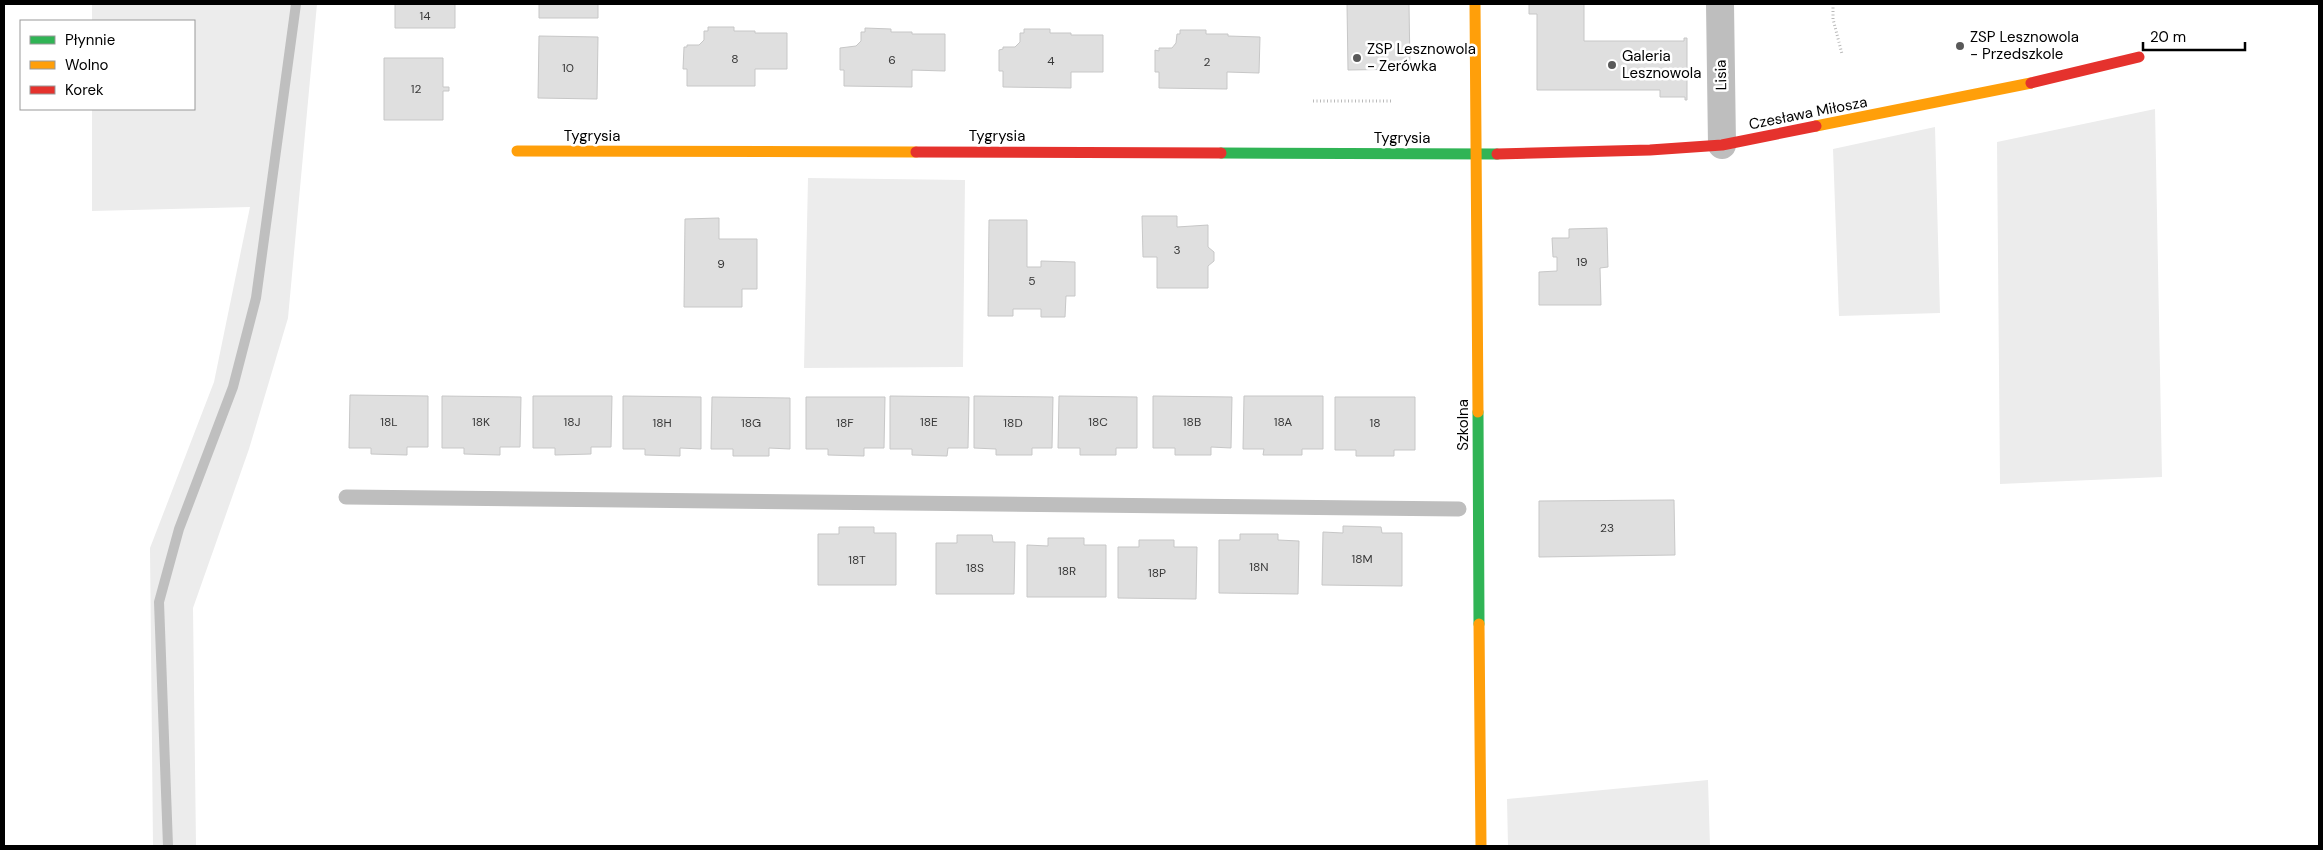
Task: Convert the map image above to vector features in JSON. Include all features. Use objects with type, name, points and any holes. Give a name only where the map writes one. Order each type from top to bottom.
[{"type":"street","name":"Szkolna","points":[[1475,4],[1478,154],[1481,846]]},
{"type":"street","name":"Lisia","points":[[1720,4],[1722,145]]},
{"type":"street","name":"Czesława Miłosza","points":[[1478,154],[1650,150],[1722,145],[2000,90],[2138,57]]},
{"type":"street","name":"Tygrysia","points":[[517,151],[1478,154]]},
{"type":"lane","points":[[346,497],[1459,509]]},
{"type":"path","points":[[1833,4],[1834,19],[1842,54]]},
{"type":"path","points":[[1313,101],[1392,101]]},
{"type":"shaded area","points":[[92,4],[317,4],[288,318],[249,449],[193,608],[196,846],[153,846],[150,548],[214,382],[250,207],[92,211],[92,110],[195,110],[195,20],[92,20]]},
{"type":"shaded area","points":[[2155,109],[2162,477],[2000,484],[1997,142]]},
{"type":"shaded area","points":[[1935,127],[1940,313],[1839,316],[1833,149]]},
{"type":"shaded area","points":[[808,178],[965,180],[963,367],[804,368]]},
{"type":"shaded area","points":[[1708,780],[1710,846],[1508,846],[1507,799]]},
{"type":"building","points":[[395,4],[455,4],[455,28],[395,28]]},
{"type":"building","points":[[539,4],[598,4],[598,18],[539,18]]},
{"type":"building","points":[[1347,4],[1409,4],[1410,69],[1348,70]]},
{"type":"building","name":"Galeria Lesznowola","points":[[1529,4],[1584,4],[1584,41],[1684,41],[1684,38],[1687,38],[1687,100],[1685,100],[1685,97],[1660,97],[1660,90],[1537,90],[1537,14],[1529,14]]},
{"type":"building","points":[[708,27],[734,27],[734,31],[755,31],[755,33],[787,33],[787,69],[755,69],[755,86],[687,86],[687,69],[683,69],[684,47],[687,47],[687,45],[699,45],[704,40],[704,31],[708,31]]},
{"type":"building","points":[[865,28],[891,29],[891,32],[912,32],[912,34],[945,34],[945,71],[912,70],[912,87],[844,86],[844,70],[840,70],[840,48],[856,46],[861,41],[861,32],[865,32]]},
{"type":"building","points":[[1024,29],[1050,29],[1050,33],[1071,33],[1071,35],[1103,35],[1103,72],[1071,72],[1071,88],[1003,87],[1003,71],[999,71],[999,50],[1003,49],[1003,47],[1015,47],[1020,42],[1020,33],[1024,33]]},
{"type":"building","points":[[1180,30],[1206,30],[1206,34],[1260,37],[1259,73],[1227,72],[1227,89],[1159,88],[1159,72],[1155,72],[1155,50],[1159,51],[1159,48],[1172,48],[1176,43],[1177,34],[1180,34]]},
{"type":"building","points":[[539,36],[598,37],[597,99],[538,98]]},
{"type":"building","points":[[384,58],[443,58],[443,87],[449,87],[449,91],[443,91],[443,120],[384,120]]},
{"type":"building","points":[[1142,216],[1177,216],[1177,227],[1208,225],[1208,247],[1214,252],[1214,261],[1208,266],[1208,288],[1157,288],[1157,257],[1143,257]]},
{"type":"building","points":[[719,218],[719,239],[757,239],[757,289],[742,289],[742,307],[684,307],[685,219]]},
{"type":"building","points":[[989,220],[1027,220],[1027,267],[1041,267],[1041,261],[1075,262],[1075,296],[1066,296],[1065,317],[1041,317],[1041,309],[1013,309],[1013,316],[988,316]]},
{"type":"building","points":[[1607,228],[1608,267],[1600,268],[1601,305],[1539,305],[1539,272],[1557,271],[1557,257],[1553,257],[1552,238],[1569,238],[1569,229]]},
{"type":"building","points":[[350,395],[428,396],[428,447],[407,447],[407,455],[371,454],[371,448],[349,448]]},
{"type":"building","points":[[442,396],[521,397],[520,447],[500,447],[500,455],[464,454],[464,448],[442,448]]},
{"type":"building","points":[[533,396],[612,396],[611,447],[591,447],[591,454],[555,455],[555,448],[533,448]]},
{"type":"building","points":[[623,396],[701,397],[701,449],[680,448],[680,456],[645,455],[645,449],[623,449]]},
{"type":"building","points":[[890,396],[969,397],[968,448],[948,448],[947,456],[912,455],[912,449],[890,449]]},
{"type":"building","points":[[974,396],[1053,397],[1052,448],[1032,448],[1032,455],[996,455],[996,449],[974,448]]},
{"type":"building","points":[[1059,396],[1137,397],[1137,448],[1116,448],[1116,455],[1080,455],[1080,448],[1058,448]]},
{"type":"building","points":[[1153,396],[1232,397],[1231,448],[1211,447],[1211,455],[1175,455],[1175,448],[1153,448]]},
{"type":"building","points":[[1244,396],[1323,396],[1323,449],[1302,449],[1302,455],[1263,455],[1264,449],[1243,449]]},
{"type":"building","points":[[712,397],[790,398],[790,449],[769,448],[769,456],[733,456],[733,449],[711,449]]},
{"type":"building","points":[[806,397],[885,397],[884,448],[864,448],[864,456],[828,455],[828,449],[806,449]]},
{"type":"building","points":[[1335,397],[1415,397],[1415,450],[1394,450],[1394,456],[1356,456],[1356,450],[1335,450]]},
{"type":"building","points":[[1674,500],[1675,555],[1539,557],[1539,501]]},
{"type":"building","points":[[1343,526],[1381,527],[1382,533],[1402,533],[1402,586],[1322,585],[1323,532],[1343,533]]},
{"type":"building","points":[[839,527],[874,527],[874,533],[896,533],[896,585],[818,585],[818,534],[839,534]]},
{"type":"building","points":[[1240,534],[1278,534],[1278,540],[1299,541],[1298,594],[1219,593],[1219,540],[1240,540]]},
{"type":"building","points":[[957,535],[992,535],[993,542],[1015,542],[1014,594],[936,594],[936,543],[957,543]]},
{"type":"building","points":[[1048,538],[1084,538],[1084,545],[1106,545],[1106,597],[1027,597],[1027,545],[1048,546]]},
{"type":"building","points":[[1139,540],[1174,540],[1174,547],[1197,547],[1196,599],[1118,598],[1118,547],[1139,547]]},
{"type":"waterway","points":[[168,846],[159,602],[179,529],[233,387],[256,298],[296,4]]},
{"type":"traffic: fast","points":[[1221,153],[1497,154]]},
{"type":"traffic: fast","points":[[1478,412],[1479,624]]},
{"type":"traffic: slow","points":[[1475,4],[1478,412]]},
{"type":"traffic: slow","points":[[1816,126],[2031,83]]},
{"type":"traffic: slow","points":[[517,151],[916,152]]},
{"type":"traffic: slow","points":[[1479,624],[1481,846]]},
{"type":"traffic: jam","points":[[2031,83],[2139,57]]},
{"type":"traffic: jam","points":[[1497,154],[1650,150],[1722,145],[1816,126]]},
{"type":"traffic: jam","points":[[916,152],[1221,153]]},
{"type":"place","name":"ZSP Lesznowola - Przedszkole","points":[[1960,46]]},
{"type":"place","name":"ZSP Lesznowola - Zerówka","points":[[1357,58]]},
{"type":"place","name":"Galeria Lesznowola","points":[[1612,65]]}]
